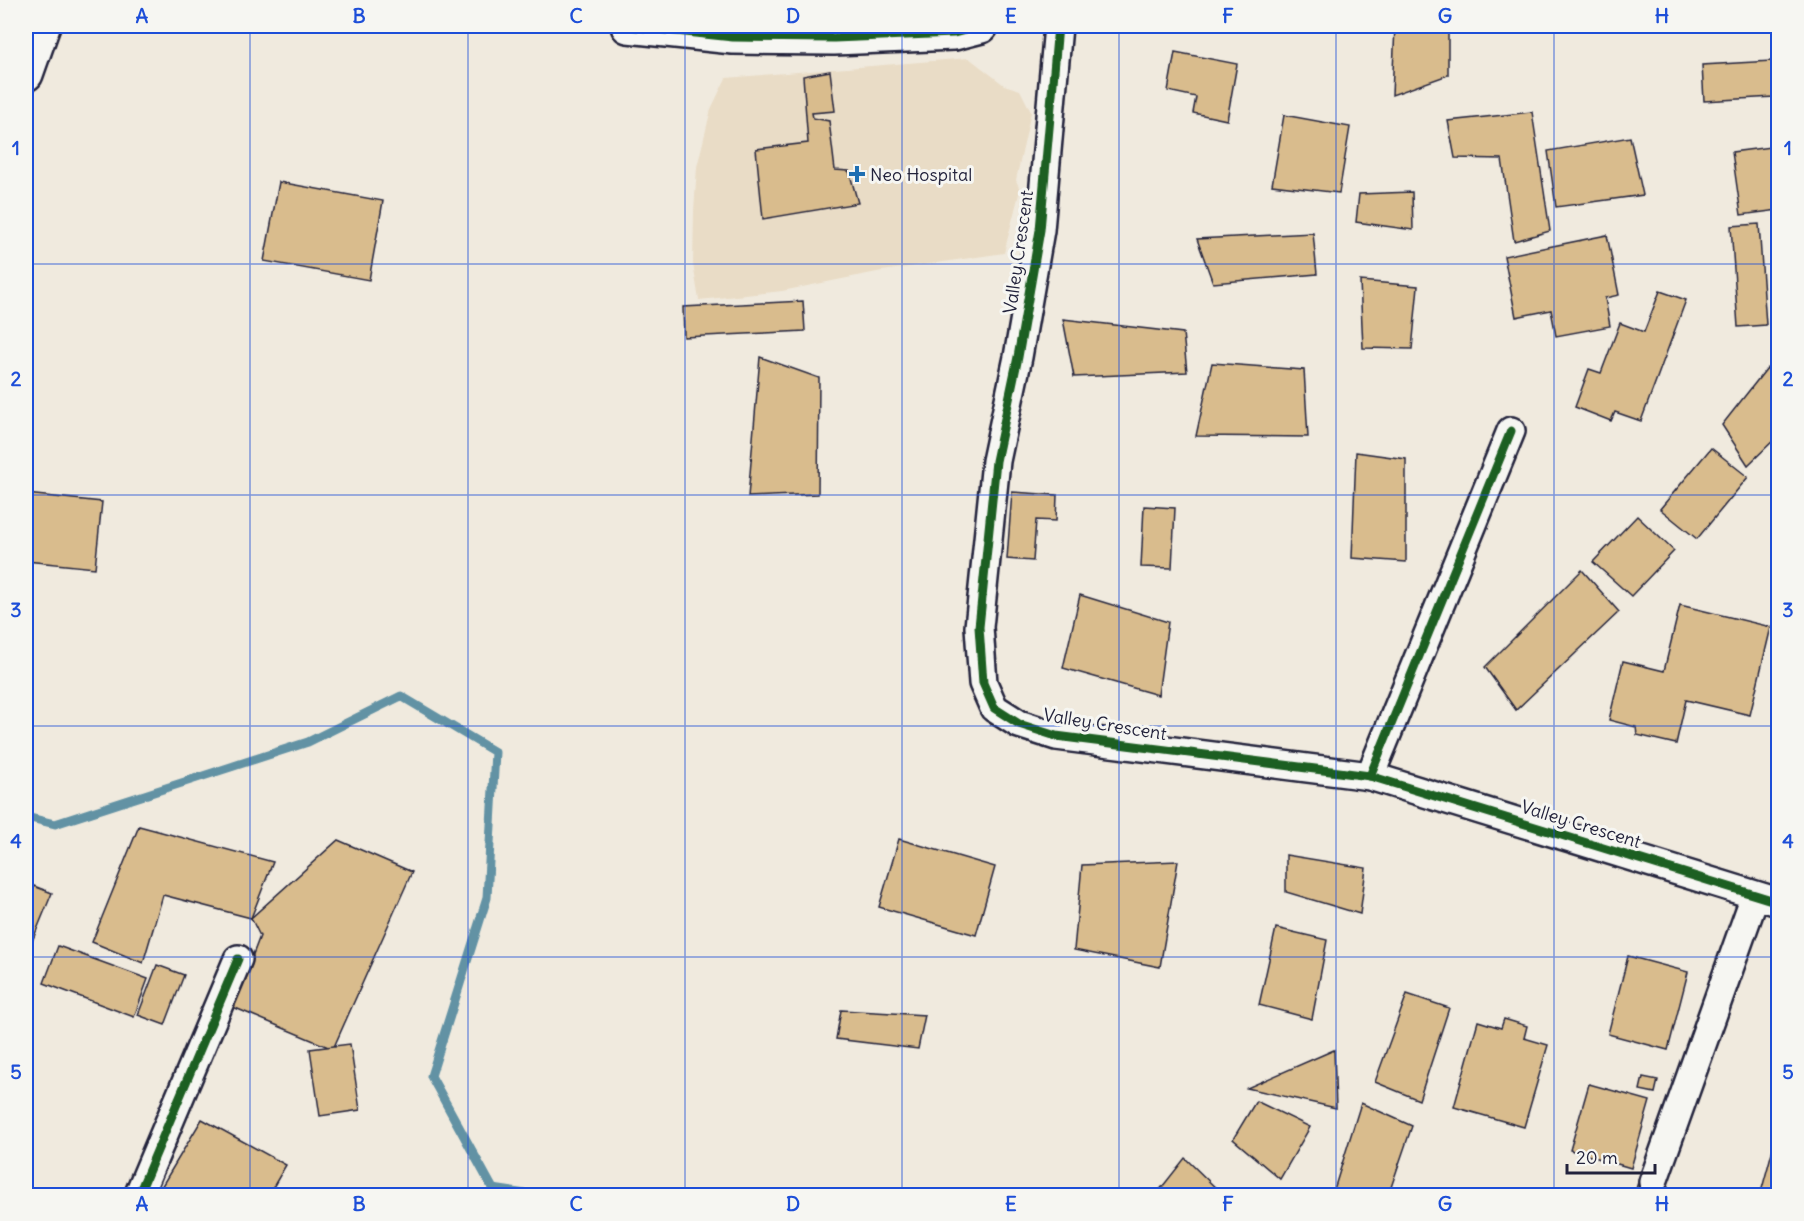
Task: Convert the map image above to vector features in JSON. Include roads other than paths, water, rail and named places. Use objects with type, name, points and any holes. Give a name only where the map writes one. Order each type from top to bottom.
[{"type":"street","points":[[26,74],[43,26]]},
{"type":"street","points":[[628,26],[732,37],[811,38],[954,33],[981,26]]},
{"type":"street","name":"Valley Crescent","points":[[1058,26],[1040,230],[1018,357],[996,461],[979,627],[983,683],[994,708],[1019,724],[1056,736],[1370,776],[1767,899]]},
{"type":"street","points":[[1370,776],[1511,431]]},
{"type":"street","points":[[1653,1182],[1767,899]]},
{"type":"street","points":[[138,1196],[238,959]]},
{"type":"waterway","points":[[26,817],[55,824],[308,742],[401,696],[495,752],[487,898],[431,1076],[493,1189],[539,1196]]},
{"type":"place","name":"Neo Hospital","points":[[857,174]]}]
